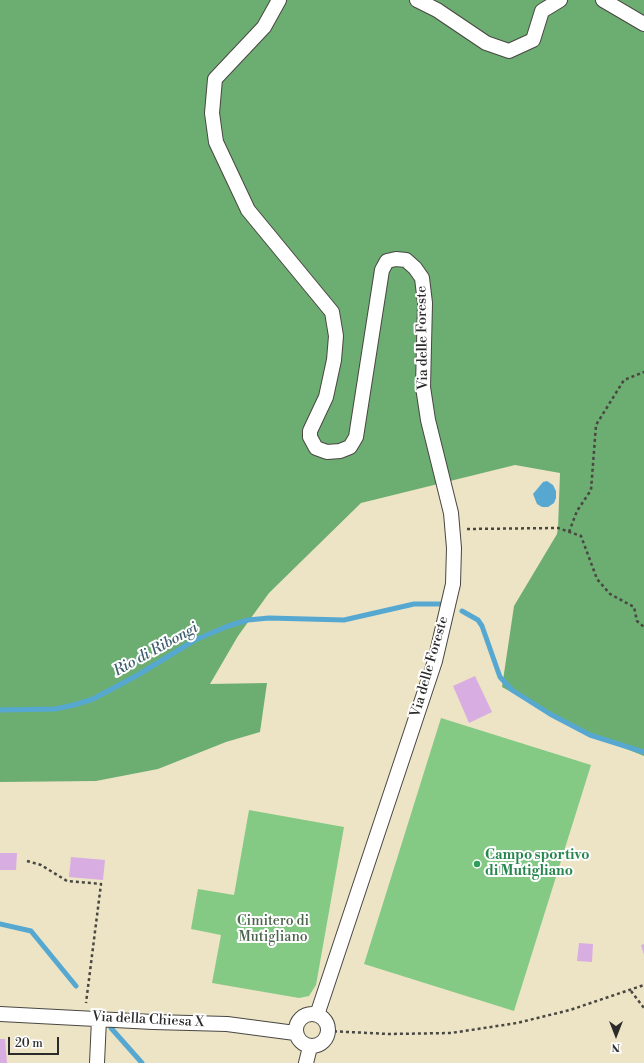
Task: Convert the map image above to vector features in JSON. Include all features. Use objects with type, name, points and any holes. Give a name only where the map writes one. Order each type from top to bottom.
[{"type":"street","name":"Via delle Foreste","points":[[279,0],[264,27],[215,79],[212,113],[216,142],[248,210],[332,312],[336,336],[334,360],[326,397],[310,431],[310,437],[316,448],[327,452],[340,451],[350,447],[356,437],[382,270],[387,261],[396,259],[406,260],[415,268],[422,278],[424,291],[423,387],[428,420],[451,513],[453,530],[453,584],[435,661],[317,1014]]},
{"type":"street","points":[[418,0],[437,10],[486,43],[509,51],[533,40],[542,11],[560,0]]},
{"type":"street","points":[[603,0],[644,24]]},
{"type":"street","name":"Via della Chiesa X","points":[[0,1014],[227,1024],[295,1033]]},
{"type":"street","points":[[317,1014],[325,1021],[328,1031],[325,1040],[321,1044],[310,1047],[300,1042],[295,1033],[298,1022],[301,1018],[306,1015],[317,1014]]},
{"type":"street","points":[[97,1063],[99,1019]]},
{"type":"street","points":[[306,1063],[310,1047]]},
{"type":"path","points":[[569,532],[577,511],[591,490],[596,425],[624,380],[644,372]]},
{"type":"path","points":[[453,530],[545,527],[558,528],[581,536],[597,578],[610,594],[634,607],[637,621],[644,627]]},
{"type":"path","points":[[27,861],[41,865],[67,881],[101,884],[84,1018]]},
{"type":"path","points":[[328,1031],[389,1034],[450,1033],[517,1023],[570,1010],[631,991],[644,985]]},
{"type":"path","points":[[631,991],[644,1008]]},
{"type":"green space","points":[[0,0],[644,0],[644,756],[584,732],[502,687],[514,606],[557,534],[558,528],[560,473],[515,465],[361,503],[269,593],[238,636],[210,684],[267,683],[260,732],[226,742],[158,769],[96,781],[0,782]]},
{"type":"green space","name":"Campo sportivo di Mutigliano","points":[[441,718],[591,765],[514,1011],[364,964]]},
{"type":"green space","name":"Cimitero di Mutigliano","points":[[249,810],[344,827],[316,985],[309,996],[299,998],[212,983],[221,935],[191,929],[198,889],[234,895]]},
{"type":"water","points":[[547,481],[553,485],[556,491],[556,498],[554,503],[548,507],[542,507],[537,504],[533,494],[543,482]]},
{"type":"building","points":[[475,676],[492,712],[469,723],[453,686]]},
{"type":"building","points":[[0,853],[17,853],[16,870],[0,870]]},
{"type":"building","points":[[71,857],[105,860],[103,880],[69,877]]},
{"type":"building","points":[[579,943],[593,944],[592,962],[577,961]]},
{"type":"building","points":[[644,944],[644,955],[641,945]]},
{"type":"building","points":[[0,1039],[5,1039],[7,1063],[0,1063]]},
{"type":"waterway","name":"Rio di Ribongi","points":[[0,710],[55,709],[93,699],[136,676],[195,640],[228,626],[248,620],[269,618],[344,620],[414,604],[444,604]]},
{"type":"waterway","name":"Rio di Ribongi","points":[[462,611],[478,620],[482,626],[500,677],[512,690],[550,714],[590,735],[644,752]]},
{"type":"waterway","points":[[0,924],[31,931],[76,986]]},
{"type":"waterway","points":[[111,1028],[142,1063]]},
{"type":"place","name":"Campo sportivo di Mutigliano","points":[[477,864]]}]
